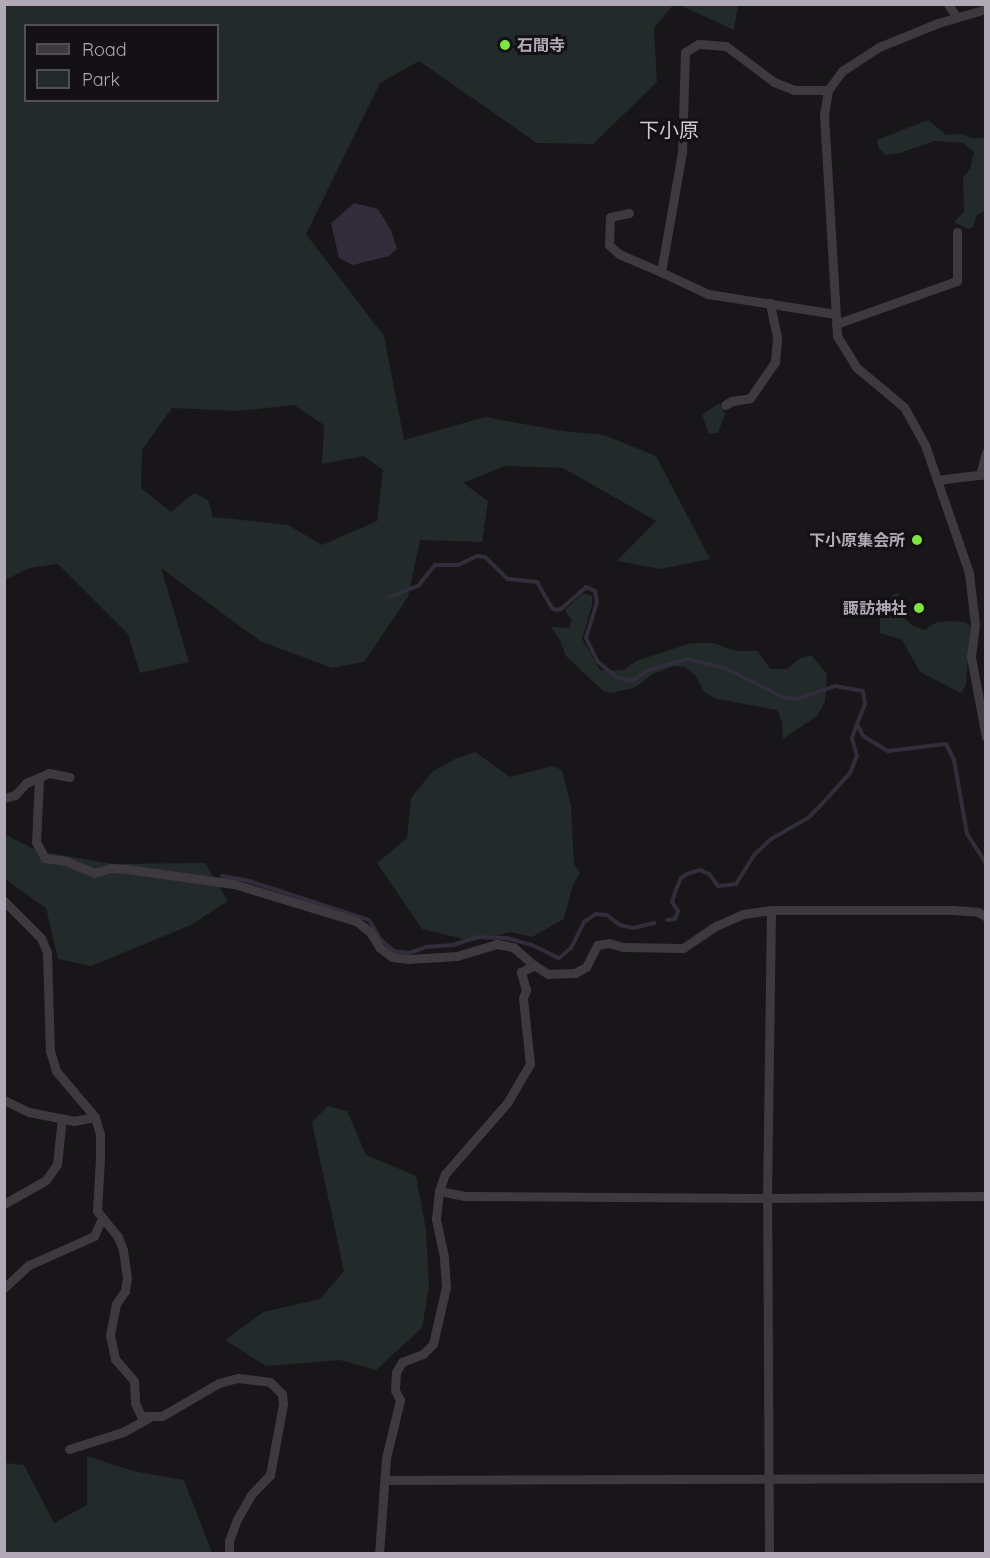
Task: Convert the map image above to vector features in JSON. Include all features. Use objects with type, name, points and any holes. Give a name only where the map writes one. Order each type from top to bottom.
[{"type":"street","points":[[948,4],[956,17]]},
{"type":"street","points":[[986,9],[956,17],[879,47],[842,71],[828,90],[824,115],[837,336],[856,367],[904,407],[925,445],[969,573],[975,624],[972,657],[976,698],[986,737]]},
{"type":"street","points":[[661,272],[682,152],[686,52],[698,44],[726,46],[774,82],[794,90],[828,90]]},
{"type":"street","points":[[629,213],[618,213],[610,217],[609,245],[619,254],[708,294],[770,303],[835,319],[957,281],[957,232]]},
{"type":"street","points":[[725,405],[732,401],[750,398],[775,362],[777,337],[770,303]]},
{"type":"street","points":[[937,480],[983,475],[986,452]]},
{"type":"street","points":[[4,798],[15,795],[26,783],[49,773],[70,777]]},
{"type":"street","points":[[39,779],[36,842],[45,858],[66,861],[94,873],[111,868],[127,869],[234,884],[356,921],[370,932],[380,948],[392,957],[408,959],[457,956],[497,944],[513,947],[548,974],[575,973],[586,967],[597,945],[609,943],[623,947],[683,948],[716,926],[743,914],[771,909],[952,910],[978,912],[986,917]]},
{"type":"street","points":[[4,901],[41,938],[47,952],[50,1051],[57,1071],[96,1117],[100,1158],[95,1200],[97,1211],[113,1229],[123,1250],[128,1277],[125,1290],[116,1304],[110,1335],[115,1359],[134,1381],[135,1404],[141,1416],[148,1418]]},
{"type":"street","points":[[769,1554],[767,1198],[771,909]]},
{"type":"street","points":[[379,1554],[386,1458],[400,1400],[395,1390],[396,1372],[402,1362],[423,1354],[433,1344],[446,1287],[444,1257],[436,1219],[439,1191],[445,1174],[507,1103],[530,1064],[524,998],[526,990],[521,972],[534,965]]},
{"type":"street","points":[[4,1100],[29,1112],[74,1121],[96,1117]]},
{"type":"street","points":[[4,1204],[46,1180],[57,1164],[62,1118]]},
{"type":"street","points":[[439,1191],[464,1196],[767,1198],[986,1196]]},
{"type":"street","points":[[4,1288],[29,1265],[94,1236],[102,1218]]},
{"type":"street","points":[[69,1449],[123,1432],[148,1418],[162,1416],[219,1383],[238,1378],[270,1382],[282,1394],[283,1404],[270,1475],[251,1495],[237,1519],[229,1541],[229,1554]]},
{"type":"street","points":[[385,1480],[768,1481],[986,1478]]},
{"type":"green space","points":[[5,4],[673,5],[654,28],[657,82],[593,144],[537,143],[419,61],[380,83],[306,234],[384,336],[404,440],[485,417],[563,431],[604,435],[656,456],[710,559],[660,569],[617,561],[656,521],[563,468],[505,466],[463,483],[488,501],[482,542],[420,540],[408,597],[364,662],[332,668],[260,641],[161,568],[189,662],[140,673],[128,634],[58,564],[29,568],[5,580]],"holes":[[[294,405],[324,425],[322,464],[364,456],[383,470],[377,521],[322,545],[288,525],[213,517],[208,500],[194,493],[171,512],[141,488],[142,450],[172,408],[238,411]]]},
{"type":"green space","points":[[680,5],[738,5],[734,30]]},
{"type":"green space","points":[[928,120],[946,135],[962,134],[971,138],[985,138],[985,211],[977,215],[973,227],[968,229],[954,222],[964,212],[963,177],[970,169],[974,152],[963,143],[934,141],[900,153],[885,155],[878,147],[877,140]]},
{"type":"green space","points":[[719,403],[725,414],[718,433],[709,434],[702,415]]},
{"type":"green space","points":[[583,593],[592,596],[592,605],[582,639],[600,670],[624,670],[636,661],[691,643],[713,643],[736,651],[757,651],[771,669],[787,669],[799,659],[811,655],[827,674],[825,702],[817,716],[783,739],[782,722],[777,710],[717,699],[704,692],[696,676],[685,667],[674,666],[653,674],[634,688],[611,693],[603,691],[566,656],[560,640],[551,627],[569,628],[572,620],[565,610]]},
{"type":"green space","points":[[898,593],[899,614],[913,626],[924,630],[937,622],[949,621],[964,622],[970,626],[966,685],[961,693],[920,672],[902,640],[880,633],[880,616],[892,595]]},
{"type":"green space","points":[[475,752],[510,777],[552,766],[562,770],[571,806],[574,864],[580,873],[573,885],[564,919],[532,937],[511,932],[472,941],[422,929],[377,863],[407,838],[411,798],[433,771],[455,759]]},
{"type":"green space","points":[[4,834],[38,851],[113,864],[205,863],[228,901],[191,925],[91,966],[58,959],[46,908],[5,879]]},
{"type":"green space","points":[[328,1106],[347,1111],[366,1155],[416,1176],[426,1230],[429,1287],[422,1328],[376,1370],[340,1360],[266,1366],[225,1340],[263,1312],[320,1299],[344,1271],[312,1122]]},
{"type":"green space","points":[[87,1456],[133,1471],[184,1480],[212,1553],[5,1553],[5,1463],[24,1465],[54,1523],[87,1505]]},
{"type":"shaded area","points":[[354,203],[378,209],[391,230],[397,249],[389,256],[353,265],[339,258],[331,223]]},
{"type":"waterway","points":[[389,597],[418,586],[435,565],[458,565],[477,556],[485,557],[508,579],[537,582],[552,608],[556,610],[561,609],[586,587],[595,591],[597,602],[586,638],[597,661],[616,677],[631,681],[649,670],[687,659],[727,669],[783,697],[797,699],[835,686],[863,691],[865,704],[857,724],[863,736],[888,751],[946,744],[954,760],[967,834],[986,863]]},
{"type":"waterway","points":[[667,920],[675,919],[678,911],[672,902],[681,878],[700,870],[709,874],[718,886],[736,884],[754,855],[771,839],[808,818],[821,805],[850,773],[857,756],[852,738],[857,724]]},
{"type":"waterway","points":[[222,876],[249,881],[369,920],[381,940],[394,951],[409,953],[426,947],[453,945],[477,937],[507,938],[532,945],[559,958],[571,948],[584,922],[596,914],[607,915],[620,925],[633,928],[654,923]]},
{"type":"place","name":"石間寺","points":[[505,45]]},
{"type":"place","name":"下小原集会所","points":[[917,540]]},
{"type":"place","name":"諏訪神社","points":[[919,608]]},
{"type":"district","name":"下小原","points":[[669,129]]}]
